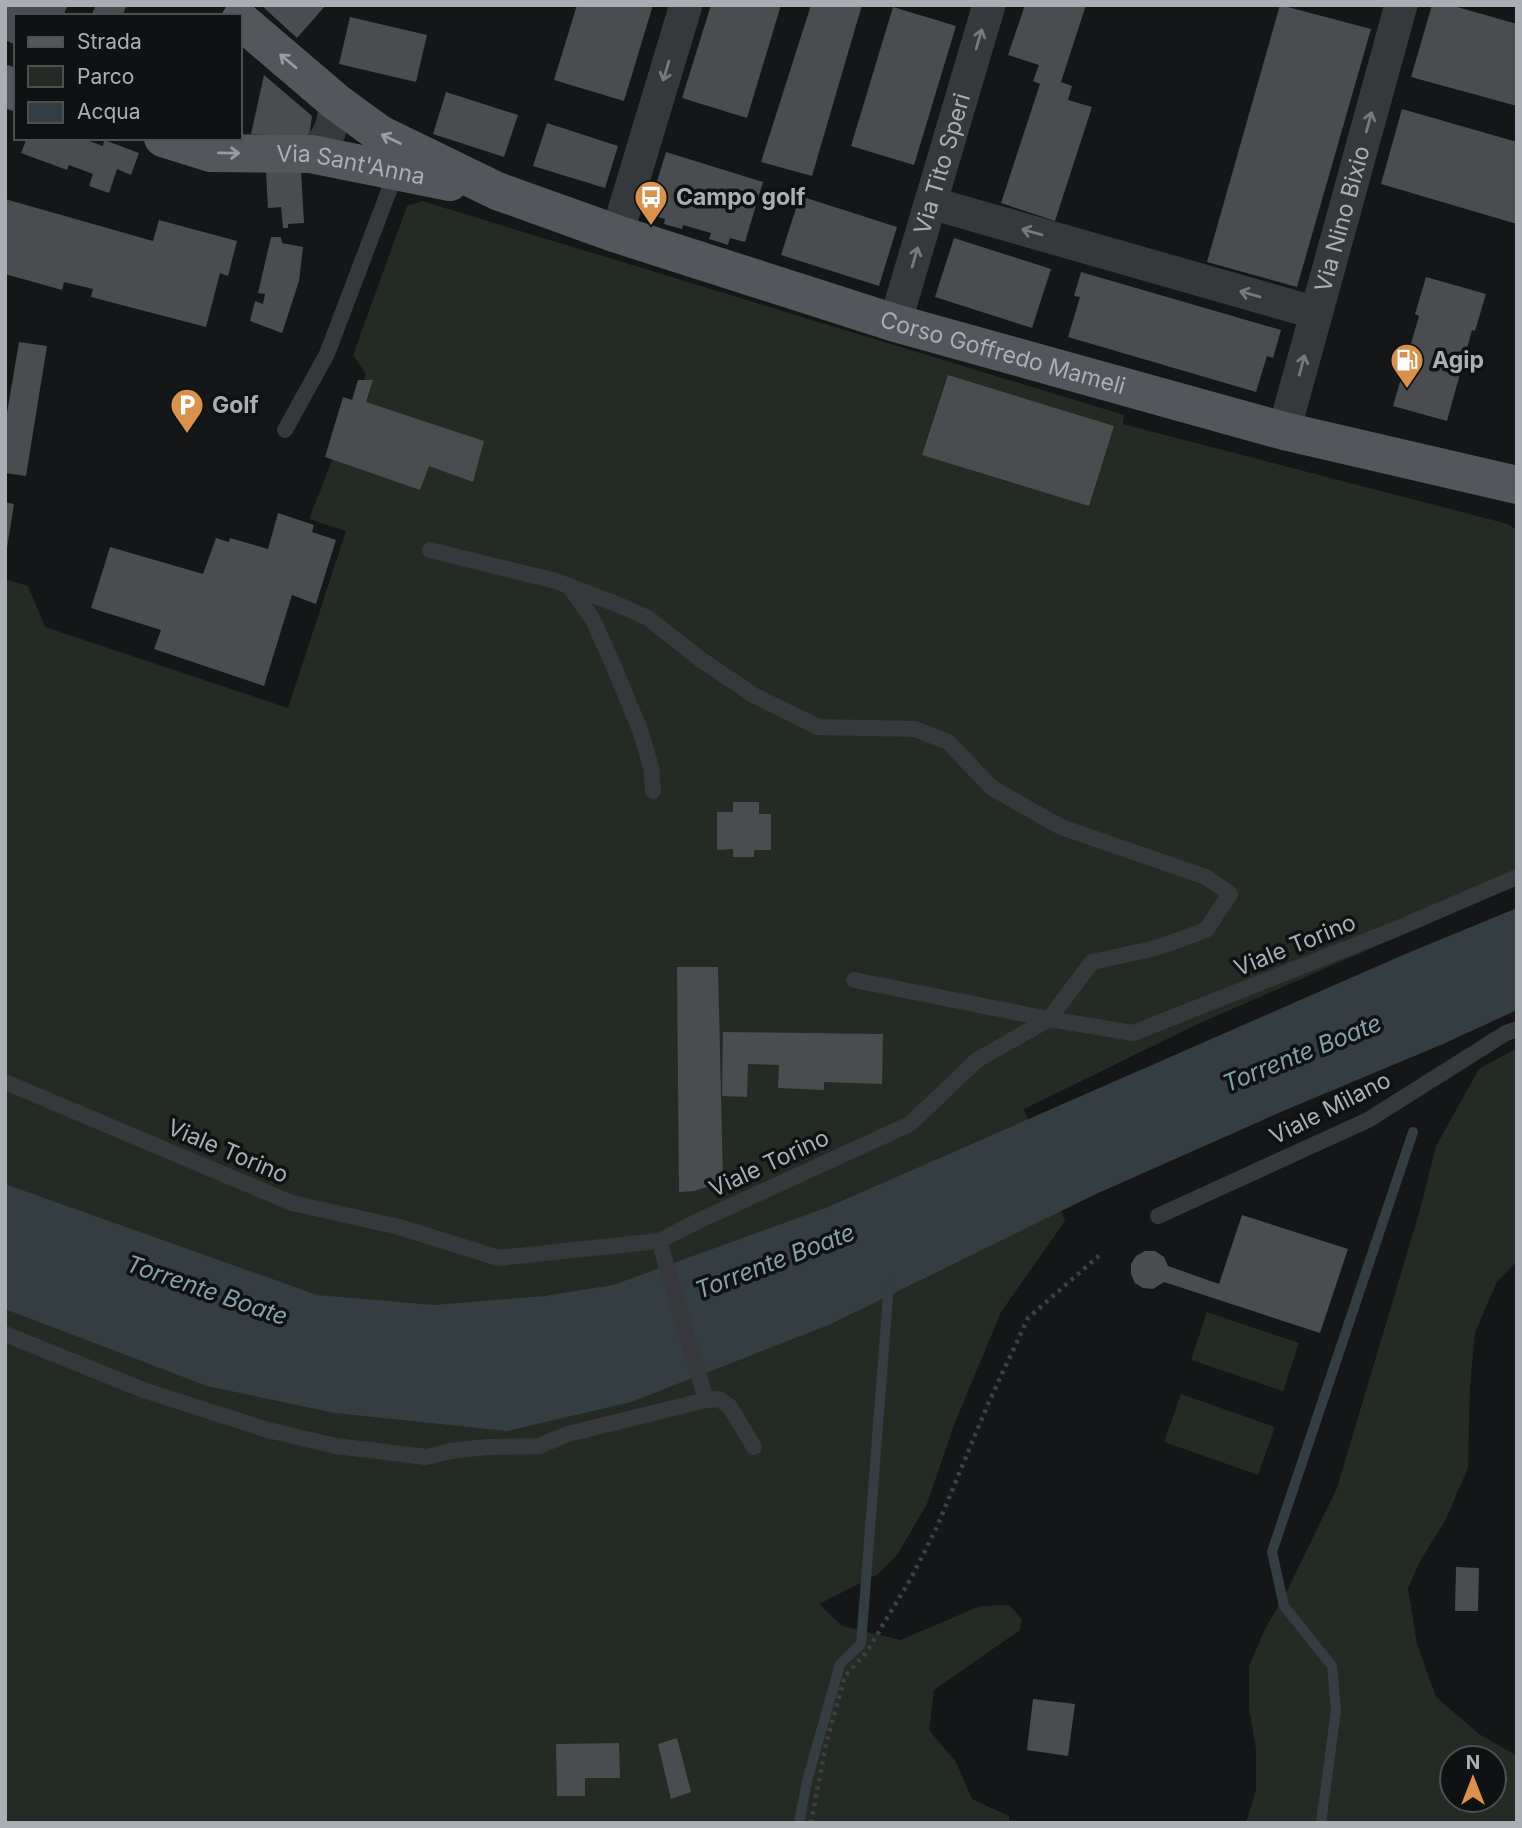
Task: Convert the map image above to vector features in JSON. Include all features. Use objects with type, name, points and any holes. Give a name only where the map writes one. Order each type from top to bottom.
[{"type":"main road","points":[[242,22],[336,102],[380,134],[497,191]]},
{"type":"main road","name":"Via Sant'Anna","points":[[169,140],[211,153],[310,154],[497,191]]},
{"type":"main road","name":"Corso Goffredo Mameli","points":[[497,191],[617,234],[895,323],[1284,431],[1517,485]]},
{"type":"street","points":[[617,234],[686,5]]},
{"type":"street","name":"Via Tito Speri","points":[[895,323],[988,5]]},
{"type":"street","name":"Via Nino Bixio","points":[[1284,431],[1401,5]]},
{"type":"street","points":[[310,154],[324,144],[334,120],[336,102]]},
{"type":"street","points":[[930,203],[1316,313]]},
{"type":"lane","points":[[285,430],[327,354],[396,172]]},
{"type":"lane","points":[[430,550],[569,586],[648,618],[700,659],[755,696],[818,727],[915,729],[948,742],[992,788],[1061,827],[1206,877],[1230,894],[1206,930],[1156,948],[1092,962],[1049,1019],[854,979]]},
{"type":"lane","points":[[569,586],[593,620],[624,692],[652,767],[653,791]]},
{"type":"lane","name":"Viale Torino","points":[[5,1082],[292,1203],[399,1227],[499,1258],[659,1241],[910,1124],[977,1060],[1049,1019],[1133,1034],[1396,929],[1517,877]]},
{"type":"lane","name":"Viale Milano","points":[[1158,1216],[1368,1120],[1517,1029]]},
{"type":"lane","points":[[659,1241],[706,1400]]},
{"type":"lane","points":[[5,1335],[146,1391],[268,1430],[336,1446],[426,1457],[487,1447],[539,1446],[568,1434],[719,1399],[730,1407],[754,1447]]},
{"type":"path","points":[[811,1823],[826,1744],[845,1676],[866,1653],[920,1559],[1028,1318],[1103,1252]]},
{"type":"green space","points":[[422,201],[1124,415],[1123,424],[1508,524],[1517,530],[1517,885],[1200,1023],[1024,1109],[1065,1221],[1001,1312],[954,1425],[927,1504],[897,1555],[878,1574],[819,1604],[842,1626],[901,1640],[980,1606],[1009,1605],[1022,1619],[1020,1630],[934,1690],[929,1730],[956,1762],[972,1799],[1009,1816],[1009,1823],[5,1823],[5,579],[28,586],[45,627],[288,708],[346,531],[309,519],[366,374],[353,355],[407,206]]},
{"type":"green space","points":[[1517,1048],[1517,1261],[1497,1282],[1475,1332],[1470,1388],[1468,1468],[1446,1519],[1419,1563],[1408,1588],[1417,1644],[1436,1697],[1479,1734],[1496,1744],[1438,1744],[1438,1814],[1508,1814],[1508,1751],[1517,1756],[1517,1823],[1246,1823],[1256,1790],[1256,1749],[1249,1708],[1249,1666],[1337,1488],[1421,1206],[1436,1146],[1479,1069]]},
{"type":"green space","points":[[1207,1312],[1299,1343],[1283,1391],[1191,1360]]},
{"type":"green space","points":[[1181,1394],[1275,1427],[1258,1475],[1164,1442]]},
{"type":"water","name":"Torrente Boate","points":[[1517,908],[1517,1010],[1096,1194],[831,1324],[631,1402],[507,1431],[335,1413],[207,1386],[5,1309],[5,1184],[317,1295],[434,1305],[545,1296],[613,1285],[828,1207],[1403,955]]},
{"type":"building","points":[[5,5],[68,5],[64,14],[14,14],[14,44],[5,40]]},
{"type":"building","points":[[96,5],[127,5],[123,14],[92,14]]},
{"type":"building","points":[[261,5],[326,5],[297,38]]},
{"type":"building","points":[[577,5],[653,5],[624,101],[554,80]]},
{"type":"building","points":[[711,5],[781,5],[747,118],[682,98]]},
{"type":"building","points":[[811,5],[862,5],[812,176],[761,162]]},
{"type":"building","points":[[1025,5],[1086,5],[1061,82],[1072,86],[1068,100],[1092,107],[1055,221],[1001,203],[1040,84],[1033,81],[1039,65],[1008,55]]},
{"type":"building","points":[[1280,5],[1371,29],[1297,287],[1207,262]]},
{"type":"building","points":[[1432,5],[1450,5],[1517,24],[1517,106],[1411,77]]},
{"type":"building","points":[[893,7],[956,26],[914,165],[851,146]]},
{"type":"building","points":[[350,17],[427,35],[416,82],[339,64]]},
{"type":"building","points":[[264,75],[312,116],[309,137],[251,134]]},
{"type":"building","points":[[446,92],[518,115],[504,157],[433,134]]},
{"type":"building","points":[[1402,109],[1517,142],[1517,224],[1381,184]]},
{"type":"building","points":[[547,123],[618,146],[605,188],[533,166]]},
{"type":"building","points":[[26,140],[86,140],[103,146],[104,140],[139,153],[131,175],[117,169],[109,193],[89,186],[93,174],[69,165],[67,170],[21,153]]},
{"type":"building","points":[[666,152],[763,182],[745,242],[730,238],[728,245],[709,239],[711,233],[683,225],[682,229],[664,224],[665,219],[647,214]]},
{"type":"building","points":[[301,169],[304,223],[288,224],[288,228],[283,228],[281,207],[268,208],[266,171]]},
{"type":"building","points":[[800,196],[897,227],[879,286],[781,255]]},
{"type":"building","points":[[5,199],[153,241],[159,220],[237,241],[228,276],[220,273],[206,327],[91,297],[93,289],[64,282],[62,290],[5,274]]},
{"type":"building","points":[[271,237],[281,237],[282,243],[303,247],[299,281],[282,333],[250,321],[255,301],[263,304],[265,294],[258,293]]},
{"type":"building","points":[[954,238],[1051,269],[1032,328],[935,297]]},
{"type":"building","points":[[1081,272],[1281,330],[1273,358],[1267,356],[1256,392],[1068,337],[1080,297],[1074,296]]},
{"type":"building","points":[[1426,277],[1486,294],[1475,331],[1472,330],[1447,421],[1393,406],[1419,316],[1415,314]]},
{"type":"building","points":[[19,342],[47,346],[26,476],[5,473],[5,425]]},
{"type":"building","points":[[948,375],[1114,426],[1089,506],[922,455]]},
{"type":"building","points":[[358,380],[373,380],[366,402],[484,441],[473,482],[429,466],[420,490],[325,457],[343,397],[352,400]]},
{"type":"building","points":[[5,502],[14,504],[7,548],[5,548]]},
{"type":"building","points":[[278,513],[314,525],[312,532],[336,540],[316,604],[292,595],[264,686],[154,649],[161,630],[91,608],[110,547],[203,574],[216,538],[229,542],[230,538],[268,549]]},
{"type":"building","points":[[733,802],[759,802],[759,814],[771,814],[771,850],[754,850],[754,857],[733,857],[733,849],[717,850],[717,812],[733,812]]},
{"type":"building","points":[[677,967],[718,967],[723,1182],[694,1191],[679,1192]]},
{"type":"building","points":[[723,1032],[883,1034],[882,1084],[824,1082],[824,1090],[778,1088],[779,1065],[748,1064],[747,1097],[722,1096]]},
{"type":"building","points":[[1242,1215],[1348,1249],[1320,1333],[1164,1282],[1153,1289],[1143,1288],[1135,1283],[1131,1264],[1136,1256],[1145,1251],[1155,1251],[1164,1257],[1168,1266],[1219,1284]]},
{"type":"building","points":[[1456,1567],[1479,1568],[1478,1611],[1455,1611]]},
{"type":"building","points":[[1033,1699],[1075,1704],[1068,1756],[1027,1750]]},
{"type":"building","points":[[677,1738],[691,1792],[671,1799],[658,1744]]},
{"type":"building","points":[[619,1743],[620,1778],[585,1778],[585,1796],[557,1796],[556,1744]]},
{"type":"waterway","points":[[1321,1823],[1336,1710],[1332,1666],[1284,1606],[1272,1552],[1413,1132]]},
{"type":"waterway","points":[[799,1823],[807,1781],[840,1664],[861,1644],[889,1284]]},
{"type":"place","name":"Campo golf","points":[[651,227]]},
{"type":"place","name":"Agip","points":[[1407,390]]},
{"type":"place","name":"Golf","points":[[187,435]]}]
